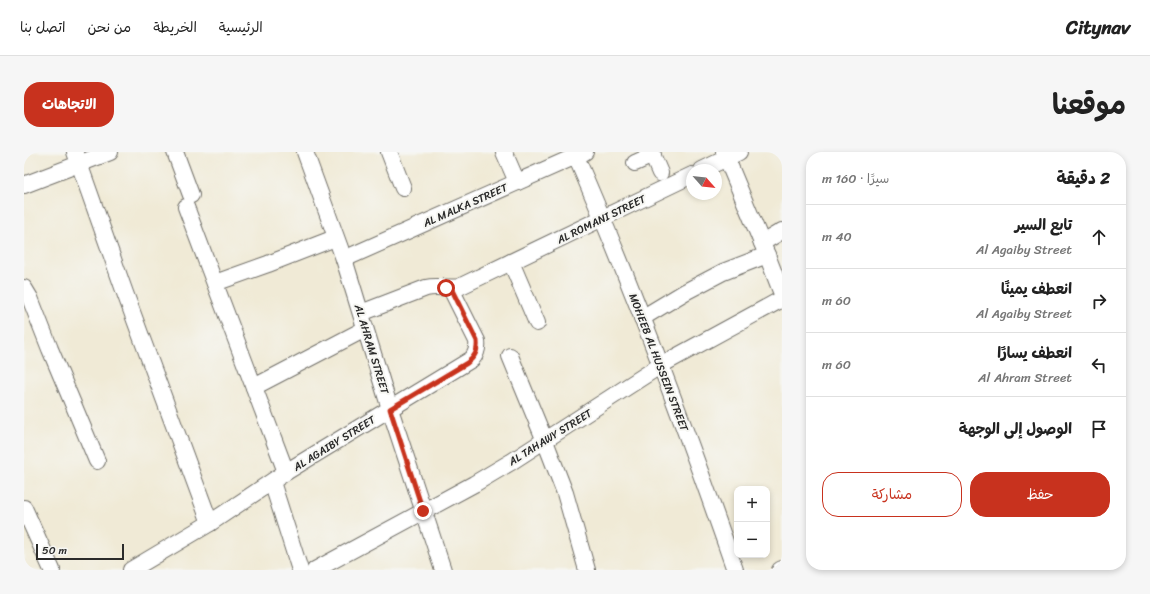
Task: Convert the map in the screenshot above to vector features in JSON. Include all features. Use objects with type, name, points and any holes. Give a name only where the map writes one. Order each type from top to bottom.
[{"type":"street","points":[[24,185],[77,158],[110,152]]},
{"type":"street","points":[[175,152],[188,201],[215,283],[286,472]]},
{"type":"street","points":[[389,152],[403,188]]},
{"type":"street","points":[[504,152],[517,182]]},
{"type":"street","name":"AL AHRAM STREET","points":[[308,153],[335,238],[344,259],[390,409],[443,570]]},
{"type":"street","name":"AL MALKA STREET","points":[[344,259],[517,182],[578,153]]},
{"type":"street","name":"MOHEEB AL HUSSEIN STREET","points":[[578,153],[602,218],[661,365],[736,570]]},
{"type":"street","points":[[635,163],[652,154],[660,174]]},
{"type":"street","points":[[712,164],[730,154],[782,294]]},
{"type":"street","points":[[77,158],[210,523]]},
{"type":"street","name":"AL ROMANI STREET","points":[[361,313],[433,286],[451,288],[462,285],[686,178]]},
{"type":"street","points":[[642,318],[685,292],[765,249],[782,232]]},
{"type":"street","points":[[215,283],[335,238]]},
{"type":"street","points":[[511,262],[537,323]]},
{"type":"street","points":[[24,288],[30,298],[97,461]]},
{"type":"street","name":"AL AGAIBY STREET","points":[[131,570],[210,523],[286,472],[472,359],[476,354],[478,347],[477,341],[451,288]]},
{"type":"street","name":"AL TAHAWY STREET","points":[[315,570],[486,477],[545,441],[661,365],[782,299]]},
{"type":"street","points":[[254,387],[365,329]]},
{"type":"street","points":[[510,356],[565,493],[587,570]]},
{"type":"street","points":[[272,482],[300,570]]},
{"type":"street","points":[[24,508],[52,570]]},
{"type":"route","points":[[423,511],[390,409],[467,363],[476,354],[478,347],[477,341],[451,288],[446,288]]}]
